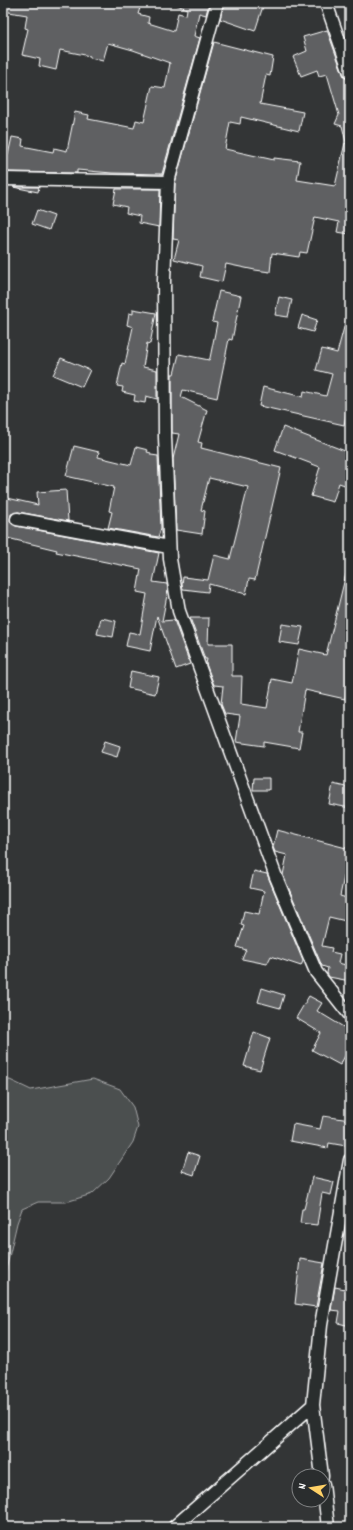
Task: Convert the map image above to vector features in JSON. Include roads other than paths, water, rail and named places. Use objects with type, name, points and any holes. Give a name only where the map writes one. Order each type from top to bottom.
[{"type":"street","points":[[217,3],[168,182],[164,295],[165,437],[169,547],[179,611],[276,877],[316,972],[350,1015]]},
{"type":"street","points":[[326,3],[350,72]]},
{"type":"street","points":[[3,179],[168,182]]},
{"type":"street","points":[[17,519],[169,547]]},
{"type":"street","points":[[321,1468],[313,1406],[321,1325],[350,1160]]},
{"type":"street","points":[[174,1527],[313,1406]]},
{"type":"street","points":[[326,1508],[328,1527]]}]
